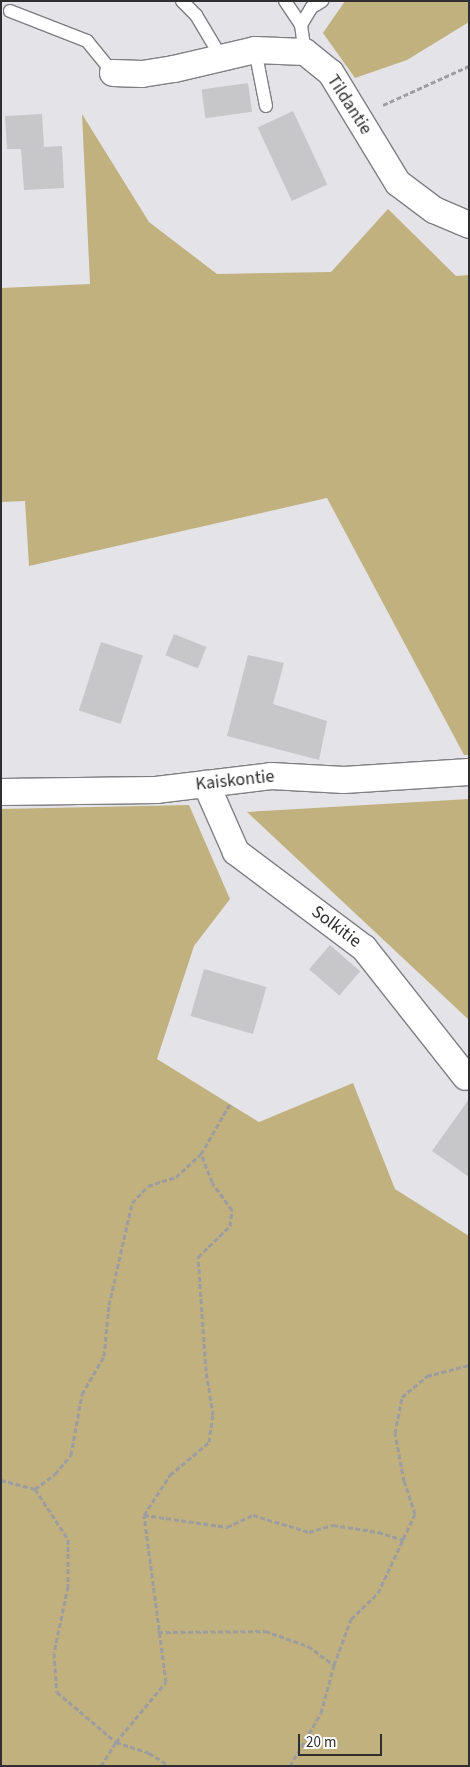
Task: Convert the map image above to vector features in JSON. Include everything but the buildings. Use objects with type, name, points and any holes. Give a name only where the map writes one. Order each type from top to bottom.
[{"type":"street","points":[[113,72],[142,74],[255,50],[305,52]]},
{"type":"street","name":"Tildantie","points":[[305,52],[331,73],[359,115],[398,182],[434,210],[469,225]]},
{"type":"street","name":"Kaiskontie","points":[[1,792],[156,790],[271,776],[344,780],[469,772]]},
{"type":"street","name":"Solkitie","points":[[206,784],[236,852],[364,948],[466,1077]]},
{"type":"lane","points":[[182,1],[196,15],[221,57]]},
{"type":"lane","points":[[285,1],[300,25],[305,52]]},
{"type":"lane","points":[[300,25],[312,7],[322,1]]},
{"type":"lane","points":[[10,11],[87,41],[113,72]]},
{"type":"lane","points":[[255,50],[266,106]]},
{"type":"path","points":[[359,115],[469,66]]},
{"type":"path","points":[[35,1489],[55,1474],[71,1455],[82,1394],[104,1356],[109,1305],[132,1203],[148,1186],[176,1177],[202,1154],[230,1104]]},
{"type":"path","points":[[101,1766],[116,1742],[166,1682],[144,1515],[170,1475],[209,1442],[213,1415],[206,1371],[198,1257],[230,1226],[232,1210],[212,1182],[202,1154]]},
{"type":"path","points":[[290,1766],[321,1713],[334,1665],[351,1619],[378,1593],[415,1514],[404,1480],[395,1433],[402,1398],[427,1376],[469,1365]]},
{"type":"path","points":[[1,1480],[35,1489],[68,1539],[68,1586],[54,1653],[58,1692],[116,1742],[149,1753],[170,1766]]},
{"type":"path","points":[[144,1515],[227,1527],[253,1515],[308,1532],[332,1526],[378,1532],[404,1540]]},
{"type":"path","points":[[158,1632],[265,1631],[308,1646],[334,1665]]},
{"type":"shaded area","points":[[345,1],[469,1],[469,22],[407,60],[355,78],[323,33]]},
{"type":"shaded area","points":[[82,114],[149,222],[217,274],[331,272],[388,209],[456,276],[469,275],[469,755],[464,755],[327,498],[29,566],[25,501],[1,502],[1,288],[90,284]]},
{"type":"shaded area","points":[[469,799],[469,1020],[247,812]]},
{"type":"shaded area","points":[[189,805],[230,899],[194,946],[157,1059],[259,1122],[353,1083],[395,1189],[469,1236],[469,1766],[1,1766],[1,809]]}]
